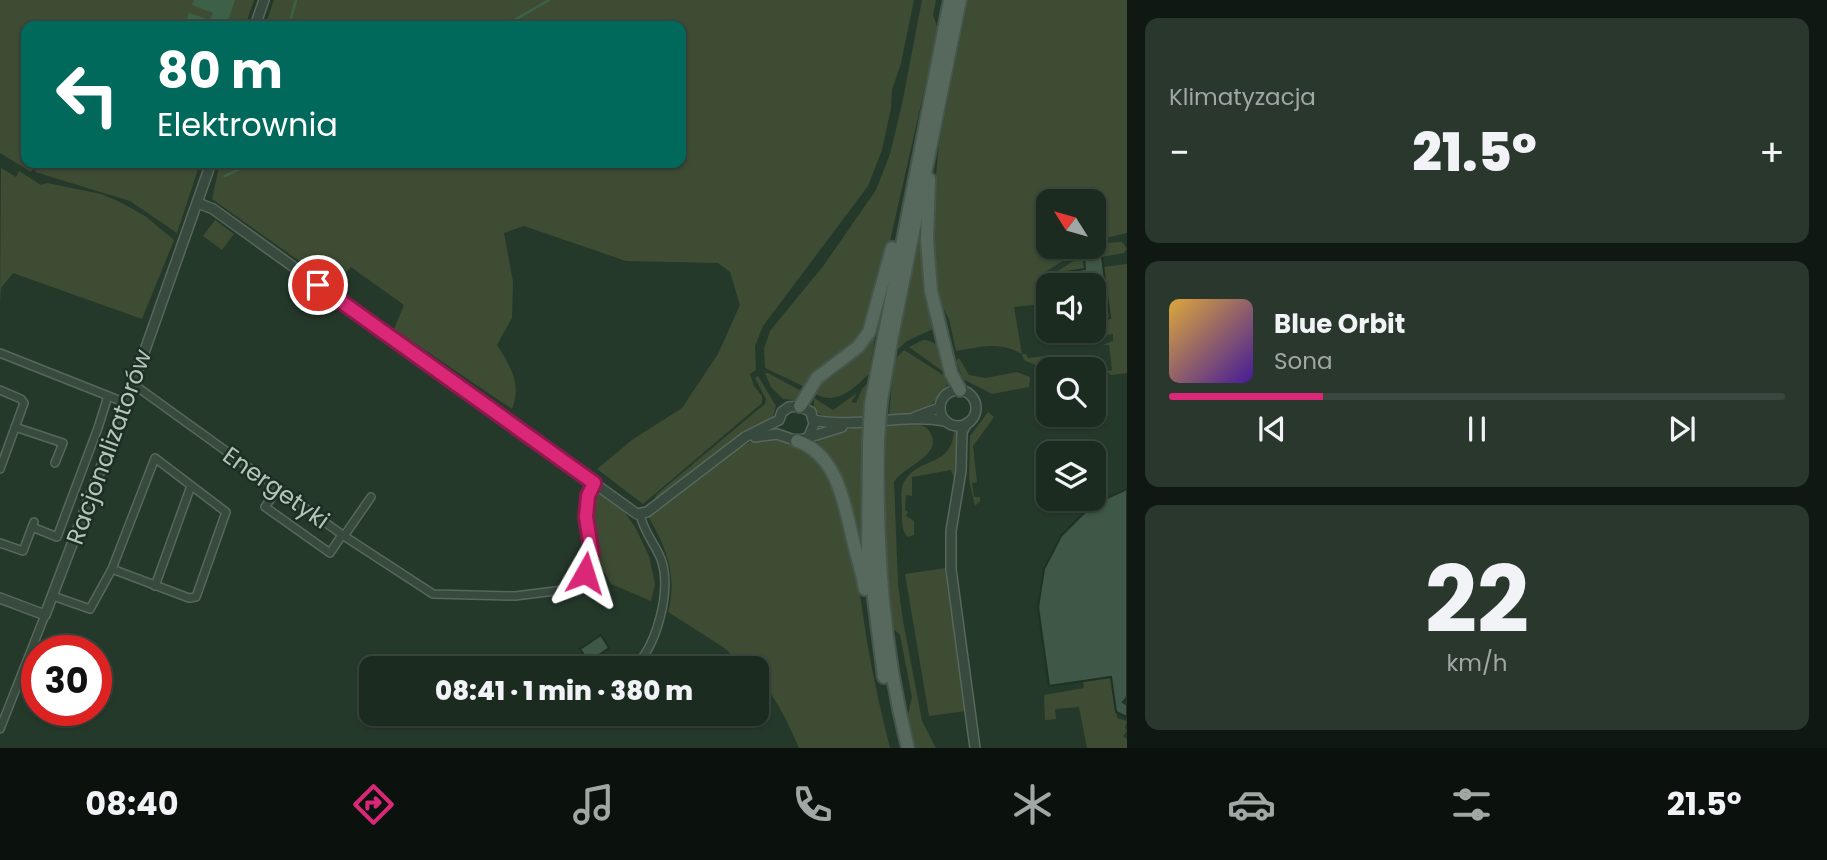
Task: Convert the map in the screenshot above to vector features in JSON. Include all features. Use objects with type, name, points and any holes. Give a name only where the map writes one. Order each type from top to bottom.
[{"type":"main road","points":[[887,696],[877,641],[868,551],[876,402],[950,0]]},
{"type":"main road","points":[[800,405],[817,378],[858,347],[869,332],[925,142],[960,0]]},
{"type":"main road","points":[[925,142],[931,290],[951,373],[960,390]]},
{"type":"main road","points":[[798,438],[822,457],[837,483],[864,583],[873,645],[900,748]]},
{"type":"main road","points":[[874,440],[882,601],[894,692],[908,748]]},
{"type":"street","points":[[257,21],[264,0]]},
{"type":"street","name":"Racjonalizatorów","points":[[0,729],[126,403],[209,168]]},
{"type":"street","points":[[198,203],[213,209],[640,514],[664,574],[662,606],[652,639],[643,656]]},
{"type":"street","points":[[0,354],[126,403]]},
{"type":"street","name":"Energetyki","points":[[133,384],[343,536],[433,594],[515,596],[571,589],[585,573],[592,554],[586,517],[588,496],[594,483]]},
{"type":"street","points":[[0,390],[24,403],[0,469]]},
{"type":"street","points":[[945,421],[939,408],[944,396],[951,391],[960,390],[970,394],[976,405],[975,414],[962,432],[961,471],[951,531],[950,569],[975,748]]},
{"type":"street","points":[[0,542],[23,551],[33,525],[57,537],[99,428],[100,415],[108,396]]},
{"type":"street","points":[[640,514],[654,507],[737,444],[779,419],[784,410],[800,405],[811,412],[814,420]]},
{"type":"street","points":[[904,420],[939,408]]},
{"type":"street","points":[[779,419],[780,430],[798,438]]},
{"type":"street","points":[[814,420],[849,424],[904,420],[945,421],[954,426],[967,424]]},
{"type":"street","points":[[798,438],[814,420]]},
{"type":"street","points":[[737,444],[767,434],[798,438],[849,424]]},
{"type":"street","points":[[15,427],[63,443],[55,463]]},
{"type":"street","points":[[53,596],[90,609],[112,569],[155,458],[226,512],[196,597],[189,598],[112,569]]},
{"type":"street","points":[[155,586],[191,486]]},
{"type":"street","points":[[277,489],[265,507],[330,553],[371,497]]},
{"type":"street","points":[[0,598],[45,615]]},
{"type":"shaded area","points":[[0,0],[254,0],[247,21],[21,21],[21,166],[0,153]]},
{"type":"shaded area","points":[[194,0],[235,0],[228,21],[187,21],[189,13],[210,20],[213,13],[192,5]]},
{"type":"shaded area","points":[[274,0],[914,0],[901,63],[892,90],[882,150],[868,186],[763,326],[755,346],[756,370],[750,374],[754,386],[762,396],[762,403],[643,504],[597,469],[632,440],[682,408],[718,354],[740,305],[730,272],[718,263],[626,261],[524,226],[504,233],[513,282],[512,318],[497,345],[515,383],[512,409],[394,329],[404,305],[351,267],[333,285],[212,199],[219,168],[686,168],[686,21],[267,21]]},
{"type":"shaded area","points":[[922,0],[936,0],[933,15],[938,29],[890,241],[868,319],[860,338],[807,388],[765,368],[764,349],[770,331],[824,265],[876,190],[890,154]]},
{"type":"shaded area","points":[[968,0],[1127,0],[1127,233],[1106,238],[1106,189],[1036,189],[1036,259],[1066,259],[1044,273],[1036,273],[1036,305],[1014,307],[1022,354],[998,346],[956,351],[949,319],[937,297],[935,283],[934,197],[939,144]]},
{"type":"shaded area","points":[[1,168],[16,177],[19,171],[41,185],[47,183],[101,194],[145,216],[174,240],[142,319],[13,273],[1,288],[0,303]]},
{"type":"shaded area","points":[[37,168],[198,168],[177,233],[130,201],[35,172]]},
{"type":"shaded area","points":[[922,215],[935,328],[907,341],[896,351]]},
{"type":"shaded area","points":[[215,220],[234,234],[222,250],[203,236]]},
{"type":"shaded area","points":[[1122,242],[1127,249],[1124,253],[1106,256],[1106,243]]},
{"type":"shaded area","points":[[1077,259],[1090,259],[1084,260],[1085,269],[1055,273]]},
{"type":"shaded area","points":[[1127,264],[1127,373],[1111,375],[1106,371],[1112,370],[1109,345],[1103,345],[1113,341],[1113,334],[1106,335],[1106,320],[1110,319],[1106,273],[1103,267]]},
{"type":"shaded area","points":[[880,307],[869,374],[851,390],[837,397],[822,397],[814,393],[826,377],[852,358]]},
{"type":"shaded area","points":[[923,340],[938,347],[945,373],[909,347]]},
{"type":"shaded area","points":[[904,350],[945,376],[948,384],[924,410],[889,416],[894,360]]},
{"type":"shaded area","points":[[1022,354],[1026,354],[1028,358],[1036,357],[1036,367],[1035,365],[1024,360]]},
{"type":"shaded area","points":[[959,358],[969,375],[986,378],[1017,372],[1030,377],[1029,387],[992,394],[963,379],[956,361]]},
{"type":"shaded area","points":[[765,373],[805,393],[796,400],[783,399],[771,387]]},
{"type":"shaded area","points":[[758,376],[776,406],[772,420],[652,503],[657,494],[765,404],[766,399],[755,378]]},
{"type":"shaded area","points":[[869,382],[864,418],[831,419],[814,409],[814,398],[833,410],[857,393],[851,402],[856,403],[862,389]]},
{"type":"shaded area","points":[[988,412],[994,417],[973,446],[977,482],[972,483],[974,497],[980,497],[975,506],[969,480],[970,436]]},
{"type":"shaded area","points":[[910,423],[926,428],[933,440],[932,448],[927,454],[894,482],[898,584],[922,721],[936,748],[915,748],[908,715],[912,697],[900,635],[890,626],[885,555],[886,425]]},
{"type":"shaded area","points":[[862,427],[862,549],[848,500],[818,446],[817,439],[832,432]]},
{"type":"shaded area","points":[[954,431],[957,431],[955,481],[951,470],[912,477],[912,496],[906,495],[905,510],[908,512],[906,516],[914,521],[914,535],[908,537],[902,522],[902,486],[913,472],[948,450]]},
{"type":"shaded area","points":[[778,438],[787,444],[807,450],[827,475],[837,497],[852,551],[871,665],[890,748],[799,748],[786,719],[769,692],[769,656],[733,656],[668,612],[671,574],[665,551],[648,516],[742,446],[756,439]]},
{"type":"shaded area","points":[[592,488],[623,510],[635,527],[649,556],[655,584],[651,601],[611,584],[593,555],[587,532]]},
{"type":"shaded area","points":[[946,568],[966,711],[929,716],[905,574]]},
{"type":"shaded area","points":[[1111,677],[1117,718],[1127,721],[1127,731],[1123,736],[1127,739],[1127,748],[1087,748],[1079,707],[1055,709],[1056,719],[1045,720],[1044,695],[1084,688],[1083,681]]},
{"type":"building","points":[[1102,259],[1104,273],[1059,273],[1085,269],[1084,260]]},
{"type":"building","points":[[1106,288],[1110,318],[1106,318]]},
{"type":"building","points":[[1127,489],[1127,697],[1123,702],[1127,705],[1127,717],[1116,712],[1111,677],[1049,686],[1038,607],[1044,569],[1061,536],[1086,511],[1106,511],[1106,499]]},
{"type":"building","points":[[601,635],[609,648],[598,656],[585,656],[580,649]]},
{"type":"waterway","points":[[290,21],[296,0]]},
{"type":"waterway","points":[[513,21],[549,0]]},
{"type":"waterway","points":[[225,176],[242,168]]},
{"type":"route","points":[[318,285],[594,483],[588,496],[586,517],[592,554],[585,573]]}]
